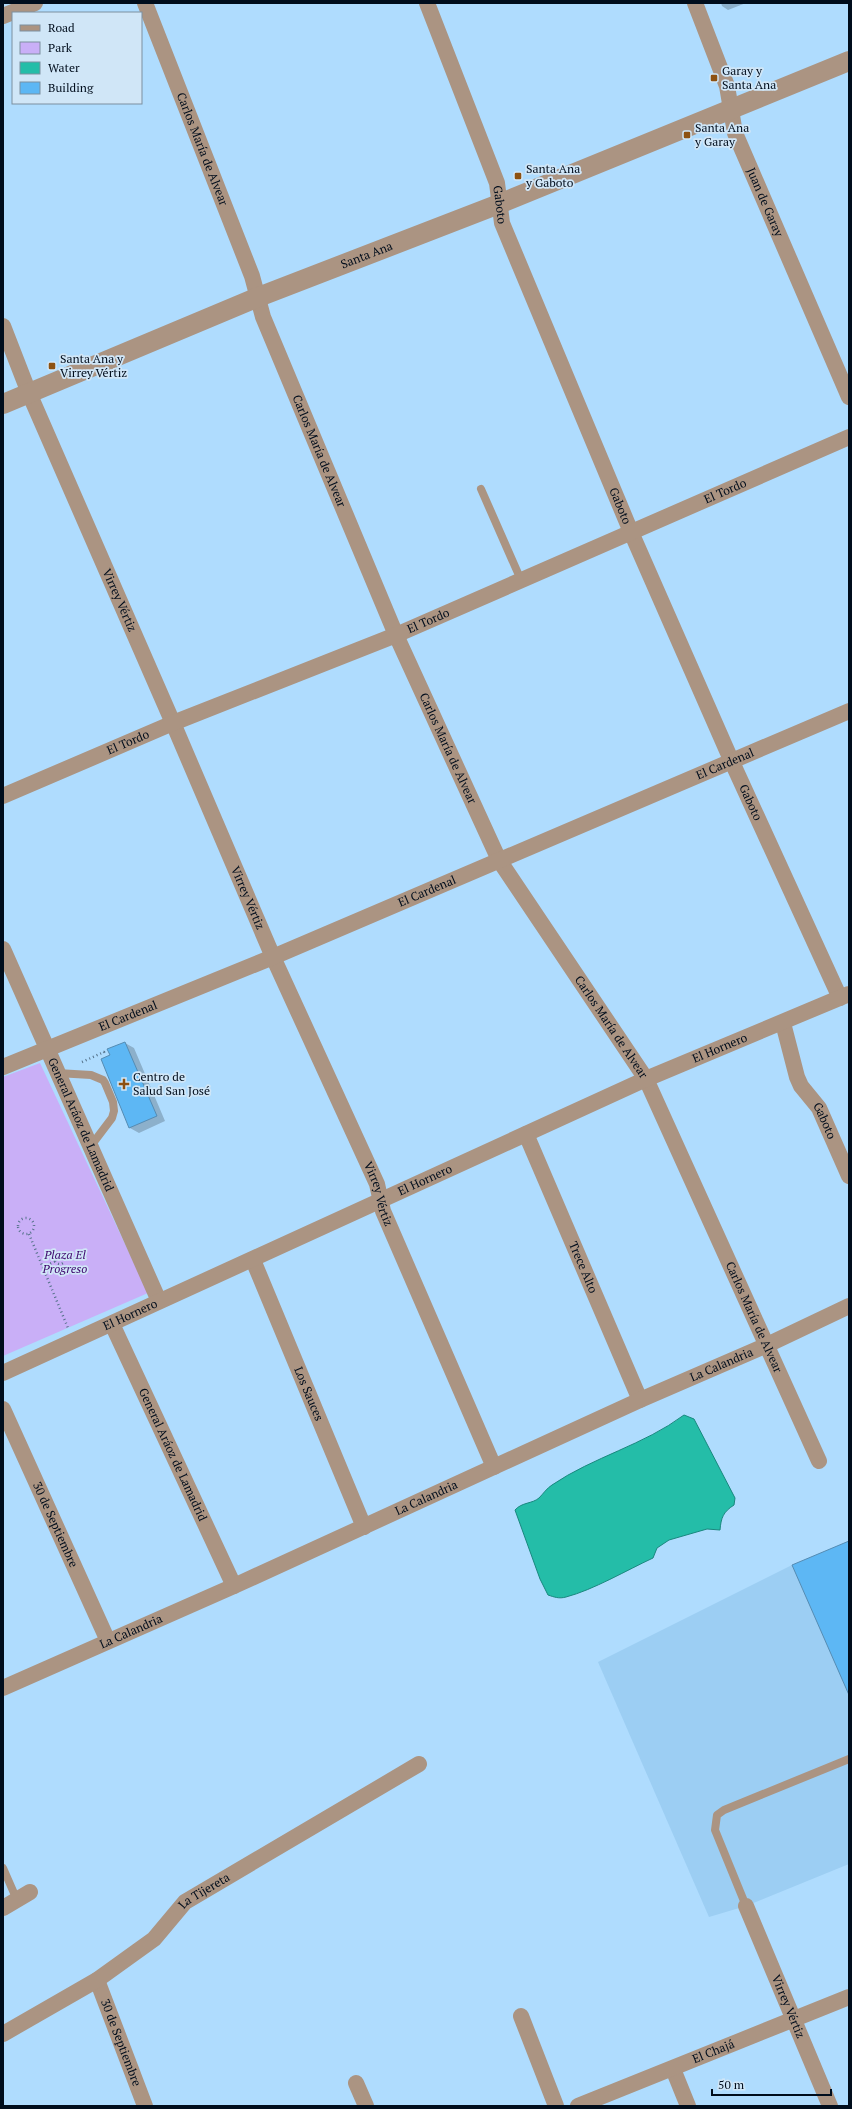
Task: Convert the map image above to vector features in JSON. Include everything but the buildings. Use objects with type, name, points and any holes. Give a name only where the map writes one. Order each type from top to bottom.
[{"type":"street","points":[[13,12],[35,3]]},
{"type":"street","name":"Carlos María de Alvear","points":[[145,3],[252,276],[256,298],[396,635],[499,860],[646,1079],[819,1461]]},
{"type":"street","name":"Gaboto","points":[[427,3],[497,183],[502,223],[631,532],[732,762],[844,996]]},
{"type":"street","name":"Juan de Garay","points":[[695,3],[727,86],[735,133],[849,397]]},
{"type":"street","name":"Santa Ana","points":[[3,404],[256,298],[499,204],[849,61]]},
{"type":"street","name":"Virrey Vértiz","points":[[3,326],[29,393],[273,957],[376,1184],[383,1211],[494,1467]]},
{"type":"street","name":"El Tordo","points":[[3,796],[173,723],[396,635],[849,437]]},
{"type":"street","name":"El Cardenal","points":[[3,1067],[273,957],[849,711]]},
{"type":"street","name":"General Aráoz de Lamadrid","points":[[3,949],[46,1050],[62,1074],[90,1148],[159,1301]]},
{"type":"street","name":"El Hornero","points":[[3,1373],[646,1079],[783,1023],[844,996]]},
{"type":"street","name":"Gaboto","points":[[783,1023],[797,1077],[801,1086],[819,1108],[849,1176]]},
{"type":"street","name":"Trece Alto","points":[[526,1134],[640,1400]]},
{"type":"street","name":"Los Sauces","points":[[253,1260],[364,1528]]},
{"type":"street","name":"La Calandria","points":[[3,1688],[364,1528],[640,1400],[767,1346],[849,1306]]},
{"type":"street","name":"General Aráoz de Lamadrid","points":[[112,1324],[234,1586]]},
{"type":"street","name":"30 de Septiembre","points":[[3,1409],[108,1641]]},
{"type":"street","name":"La Tijereta","points":[[3,2034],[97,1980],[154,1939],[185,1902],[419,1764]]},
{"type":"street","name":"Virrey Vértiz","points":[[746,1906],[830,2106]]},
{"type":"street","name":"30 de Septiembre","points":[[97,1980],[145,2106]]},
{"type":"street","name":"El Chajá","points":[[578,2106],[849,1997]]},
{"type":"street","points":[[521,2016],[556,2106]]},
{"type":"street","points":[[673,2069],[688,2106]]},
{"type":"street","points":[[356,2083],[366,2106]]},
{"type":"lane","points":[[481,489],[521,580]]},
{"type":"lane","points":[[62,1074],[91,1075],[103,1080],[113,1102],[112,1118],[90,1148]]},
{"type":"lane","points":[[746,1906],[715,1830],[717,1815],[724,1810],[849,1759]]},
{"type":"lane","points":[[3,1868],[17,1900]]},
{"type":"path","points":[[62,1074],[66,1069],[104,1052],[105,1055]]},
{"type":"path","points":[[27,1218],[33,1223],[33,1231],[29,1234],[23,1234],[19,1231],[18,1223],[22,1219],[27,1218]]},
{"type":"path","points":[[29,1234],[73,1341]]},
{"type":"path","points":[[43,1267],[56,1262]]},
{"type":"shaded area","points":[[849,1541],[849,1864],[746,1906],[709,1917],[598,1662],[792,1565]]},
{"type":"green space","name":"Plaza El Progreso","points":[[40,1063],[148,1293],[3,1356],[3,1077]]},
{"type":"water","points":[[684,1415],[694,1419],[735,1498],[734,1505],[727,1510],[723,1516],[720,1530],[707,1529],[669,1540],[657,1548],[653,1558],[599,1585],[576,1594],[561,1598],[548,1595],[540,1579],[515,1510],[518,1507],[536,1500],[550,1486],[584,1466],[652,1435]]},
{"type":"place","name":"Garay y Santa Ana","points":[[714,78]]},
{"type":"place","name":"Santa Ana y Garay","points":[[687,135]]},
{"type":"place","name":"Santa Ana y Gaboto","points":[[518,176]]},
{"type":"place","name":"Santa Ana y Virrey Vértiz","points":[[52,366]]},
{"type":"place","name":"Centro de Salud San José","points":[[124,1084]]}]
